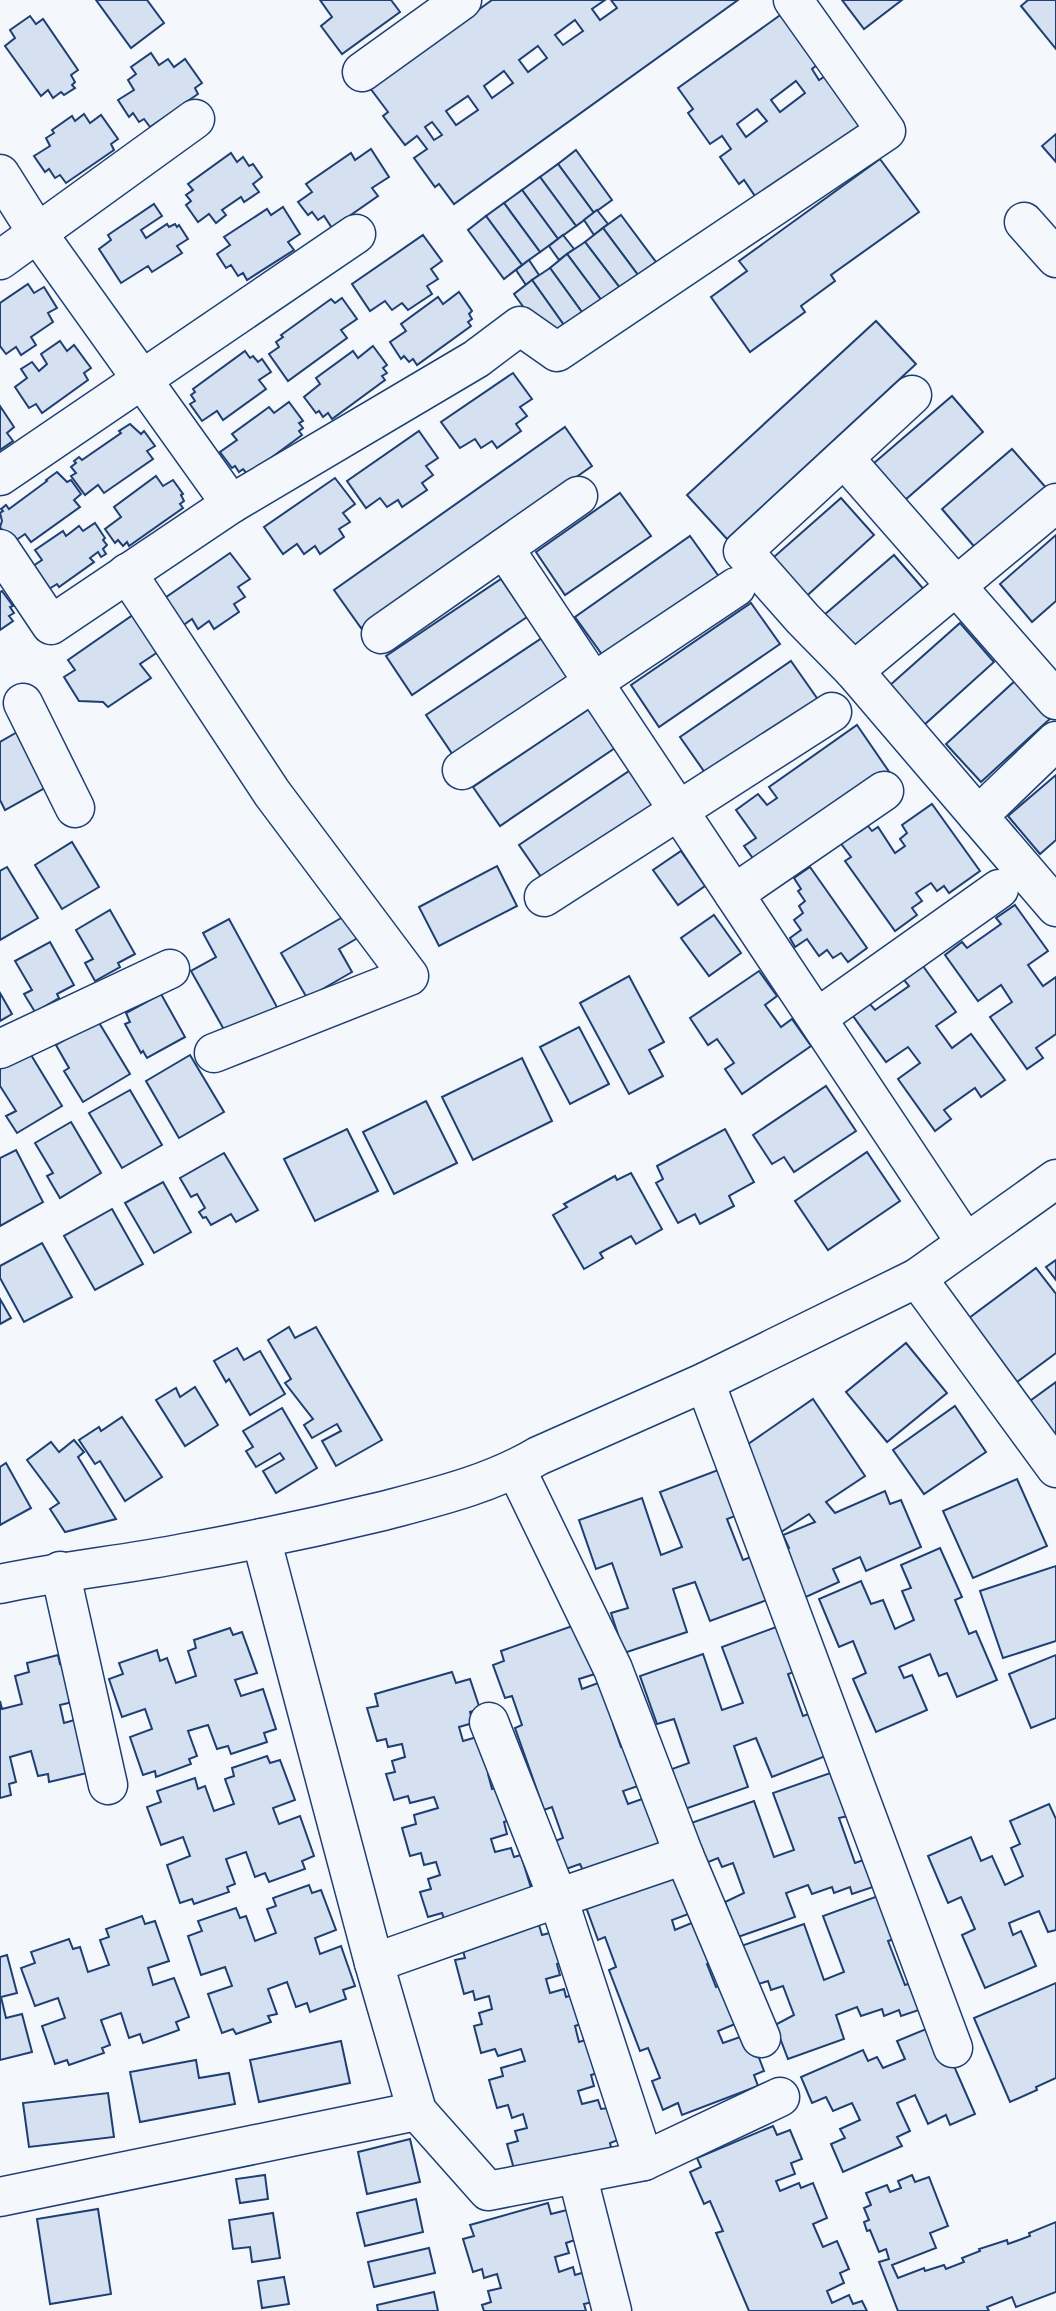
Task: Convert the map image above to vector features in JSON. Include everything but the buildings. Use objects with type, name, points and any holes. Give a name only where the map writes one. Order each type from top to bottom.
[{"type":"street","points":[[362,72],[462,0]]},
{"type":"street","points":[[0,549],[51,625],[231,504],[476,359],[520,327],[557,352],[886,131],[793,0]]},
{"type":"street","points":[[0,260],[195,120]]},
{"type":"street","points":[[0,174],[38,234],[231,504]]},
{"type":"street","points":[[1024,222],[1056,258]]},
{"type":"street","points":[[0,475],[356,234]]},
{"type":"street","points":[[912,395],[743,551],[803,619],[854,671],[1056,908]]},
{"type":"street","points":[[844,458],[1056,700]]},
{"type":"street","points":[[381,634],[578,496]]},
{"type":"street","points":[[854,671],[1056,503]]},
{"type":"street","points":[[504,548],[966,1243]]},
{"type":"street","points":[[127,573],[272,793],[409,976],[214,1053]]},
{"type":"street","points":[[463,770],[736,587]]},
{"type":"street","points":[[23,703],[75,808]]},
{"type":"street","points":[[544,897],[832,712]]},
{"type":"street","points":[[978,816],[1056,741]]},
{"type":"street","points":[[734,894],[884,791]]},
{"type":"street","points":[[817,1018],[999,889]]},
{"type":"street","points":[[0,1049],[170,969]]},
{"type":"street","points":[[0,1584],[182,1554],[338,1522],[443,1495],[516,1469],[538,1456],[705,1382],[917,1278],[1056,1179]]},
{"type":"street","points":[[917,1278],[1056,1468]]},
{"type":"street","points":[[705,1382],[953,2048]]},
{"type":"street","points":[[516,1469],[613,1669],[684,1855],[761,2038]]},
{"type":"street","points":[[261,1538],[374,1964],[417,2110],[488,2191],[644,2161],[780,2096]]},
{"type":"street","points":[[60,1572],[108,1785]]},
{"type":"street","points":[[489,1721],[558,1898],[644,2161]]},
{"type":"street","points":[[374,1964],[684,1855]]},
{"type":"street","points":[[0,2197],[417,2110]]},
{"type":"street","points":[[577,2174],[612,2311]]}]
